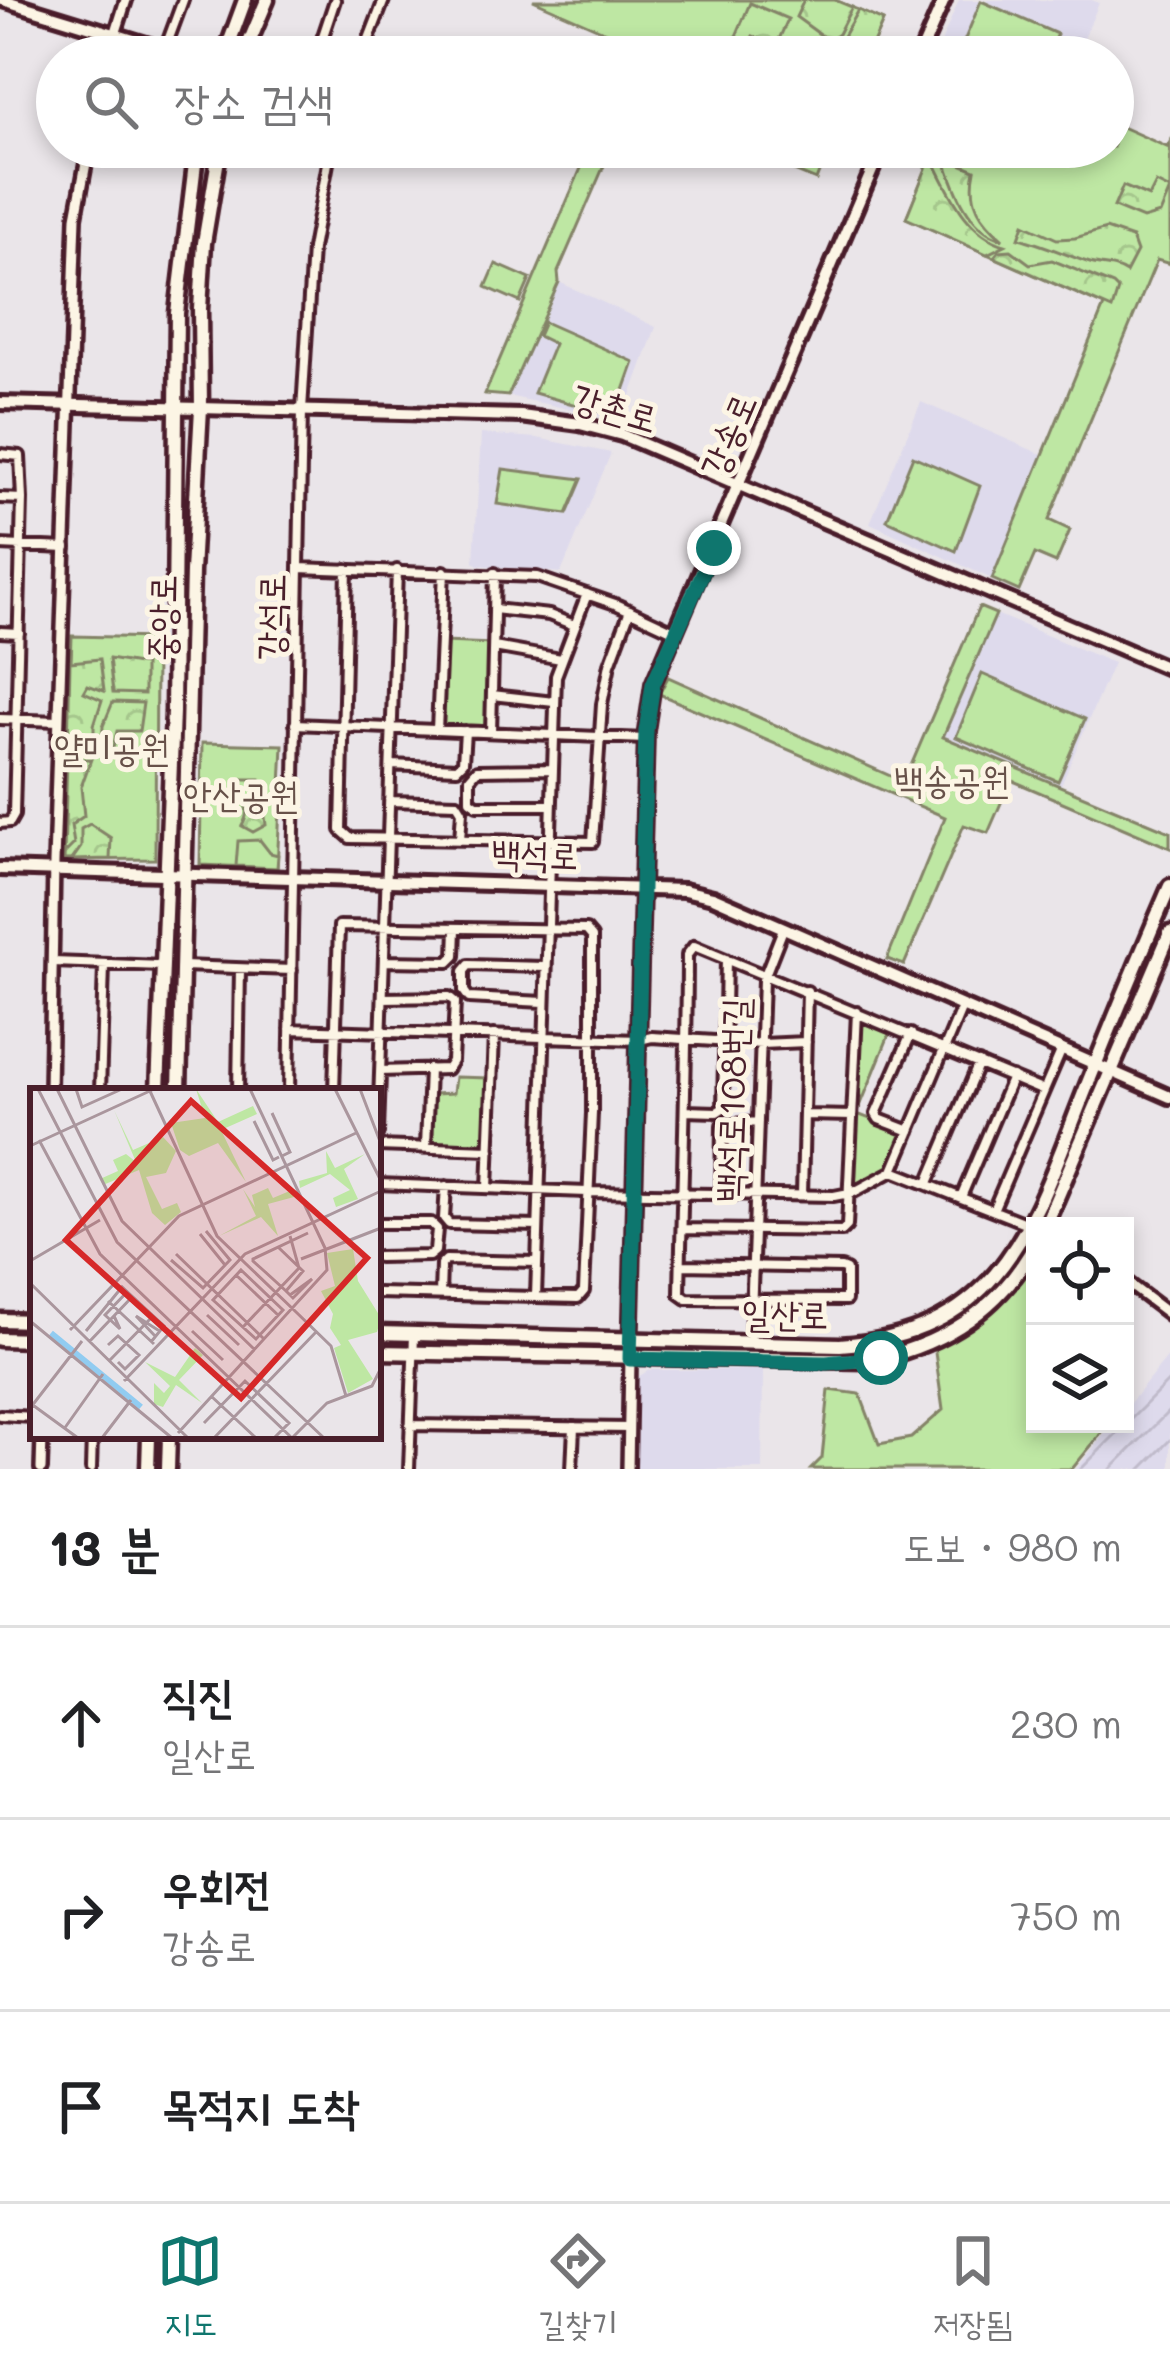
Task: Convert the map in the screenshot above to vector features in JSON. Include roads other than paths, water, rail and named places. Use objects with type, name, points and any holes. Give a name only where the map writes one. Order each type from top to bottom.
[{"type":"main road","points":[[3,0],[122,36]]},
{"type":"main road","points":[[232,36],[245,0]]},
{"type":"main road","points":[[252,36],[267,0]]},
{"type":"main road","points":[[929,36],[944,0]]},
{"type":"main road","name":"중앙로","points":[[158,1088],[172,712],[177,313],[194,168]]},
{"type":"main road","name":"중앙로","points":[[179,1088],[192,572],[201,408],[200,309],[204,243],[216,168]]},
{"type":"main road","name":"강송로","points":[[630,1359],[645,739],[653,684],[873,168]]},
{"type":"main road","name":"강촌로","points":[[0,404],[520,416],[580,424],[622,435],[1170,669]]},
{"type":"main road","name":"백석로","points":[[0,869],[642,887],[712,897],[1170,1096]]},
{"type":"main road","name":"일산로","points":[[1040,1217],[1096,1062],[1170,886]]},
{"type":"main road","name":"일산로","points":[[1041,1217],[1113,1070],[1170,933]]},
{"type":"main road","name":"일산로","points":[[381,1333],[856,1344],[925,1327],[987,1284],[1026,1239]]},
{"type":"main road","name":"일산로","points":[[381,1352],[856,1362],[904,1352],[947,1334],[991,1306],[1026,1257]]},
{"type":"main road","points":[[0,1339],[30,1340]]},
{"type":"main road","points":[[148,1469],[149,1439]]},
{"type":"main road","points":[[168,1469],[169,1439]]},
{"type":"street","points":[[112,36],[126,0]]},
{"type":"street","points":[[170,36],[184,0]]},
{"type":"street","points":[[323,36],[335,0]]},
{"type":"street","points":[[370,36],[383,0]]},
{"type":"street","points":[[50,1088],[76,217],[84,168]]},
{"type":"street","name":"강석로","points":[[289,1088],[302,410],[312,249],[327,168]]},
{"type":"street","points":[[0,454],[20,456],[22,499],[17,720],[5,822]]},
{"type":"street","points":[[0,498],[22,499]]},
{"type":"street","points":[[0,544],[66,548]]},
{"type":"street","points":[[299,568],[537,577],[676,632]]},
{"type":"street","points":[[346,569],[340,830],[350,838],[590,844],[596,838],[604,687],[630,610]]},
{"type":"street","points":[[379,1088],[397,570]]},
{"type":"street","points":[[437,730],[444,572]]},
{"type":"street","points":[[490,732],[495,573]]},
{"type":"street","points":[[536,1297],[551,734],[561,659],[587,594]]},
{"type":"street","points":[[494,609],[549,616],[574,625]]},
{"type":"street","points":[[0,632],[19,633]]},
{"type":"street","points":[[494,647],[561,659]]},
{"type":"street","points":[[492,695],[554,702]]},
{"type":"street","points":[[0,719],[59,721]]},
{"type":"street","points":[[296,724],[645,739]]},
{"type":"street","points":[[391,765],[458,768],[463,762],[465,731]]},
{"type":"street","points":[[550,769],[477,770],[470,778],[470,800],[477,805],[550,806]]},
{"type":"street","points":[[390,801],[458,803],[462,839]]},
{"type":"street","points":[[334,1088],[338,926],[586,930],[592,937],[592,1113],[584,1291],[578,1298],[381,1293]]},
{"type":"street","points":[[384,961],[449,962],[455,956],[456,928]]},
{"type":"street","name":"백석로108번길","points":[[750,1344],[766,974],[783,929]]},
{"type":"street","name":"백석로108번길","points":[[687,1039],[687,955],[694,946],[1044,1091]]},
{"type":"street","points":[[685,1114],[723,1108],[726,959]]},
{"type":"street","points":[[53,962],[163,966]]},
{"type":"street","points":[[544,1002],[469,998],[464,991],[464,971],[469,965],[545,967]]},
{"type":"street","points":[[100,1088],[104,966]]},
{"type":"street","points":[[183,966],[292,970]]},
{"type":"street","points":[[238,1088],[240,969]]},
{"type":"street","points":[[802,1196],[807,992]]},
{"type":"street","points":[[380,1071],[447,1069],[452,1061],[455,1002],[449,997],[383,998]]},
{"type":"street","points":[[381,1184],[848,1194],[893,1171],[962,1007]]},
{"type":"street","points":[[848,1194],[857,1012]]},
{"type":"street","points":[[290,1029],[806,1042]]},
{"type":"street","points":[[910,1131],[877,1114],[911,1034]]},
{"type":"street","points":[[488,1187],[494,1035]]},
{"type":"street","points":[[681,1264],[841,1268],[846,1270],[846,1300],[682,1297],[681,1264],[687,1039]]},
{"type":"street","points":[[993,1210],[1063,1047]]},
{"type":"street","points":[[928,1184],[979,1063]]},
{"type":"street","points":[[426,1148],[429,1069]]},
{"type":"street","points":[[961,1197],[1012,1077]]},
{"type":"street","points":[[806,1117],[852,1116]]},
{"type":"street","points":[[721,1194],[722,1125],[758,1122]]},
{"type":"street","points":[[381,1146],[490,1150]]},
{"type":"street","points":[[893,1171],[1026,1222]]},
{"type":"street","points":[[446,1186],[444,1218],[449,1224],[538,1226]]},
{"type":"street","name":"백석로108번길","points":[[682,1229],[842,1232],[847,1226],[848,1194]]},
{"type":"street","points":[[381,1223],[431,1223],[437,1229],[435,1251],[429,1256],[381,1257]]},
{"type":"street","points":[[437,1295],[446,1260],[537,1262]]},
{"type":"street","points":[[1134,1287],[1169,1310]]},
{"type":"street","points":[[409,1469],[414,1335]]},
{"type":"street","name":"강송로","points":[[628,1469],[630,1359]]},
{"type":"street","points":[[0,1415],[30,1417]]},
{"type":"street","points":[[410,1425],[629,1428]]},
{"type":"street","points":[[572,1469],[574,1427]]},
{"type":"street","points":[[41,1469],[43,1439]]},
{"type":"street","points":[[91,1469],[92,1439]]},
{"type":"park label","name":"얄미공원","points":[[112,748]]},
{"type":"park label","name":"백송공원","points":[[952,780]]},
{"type":"park label","name":"안산공원","points":[[241,795]]}]
